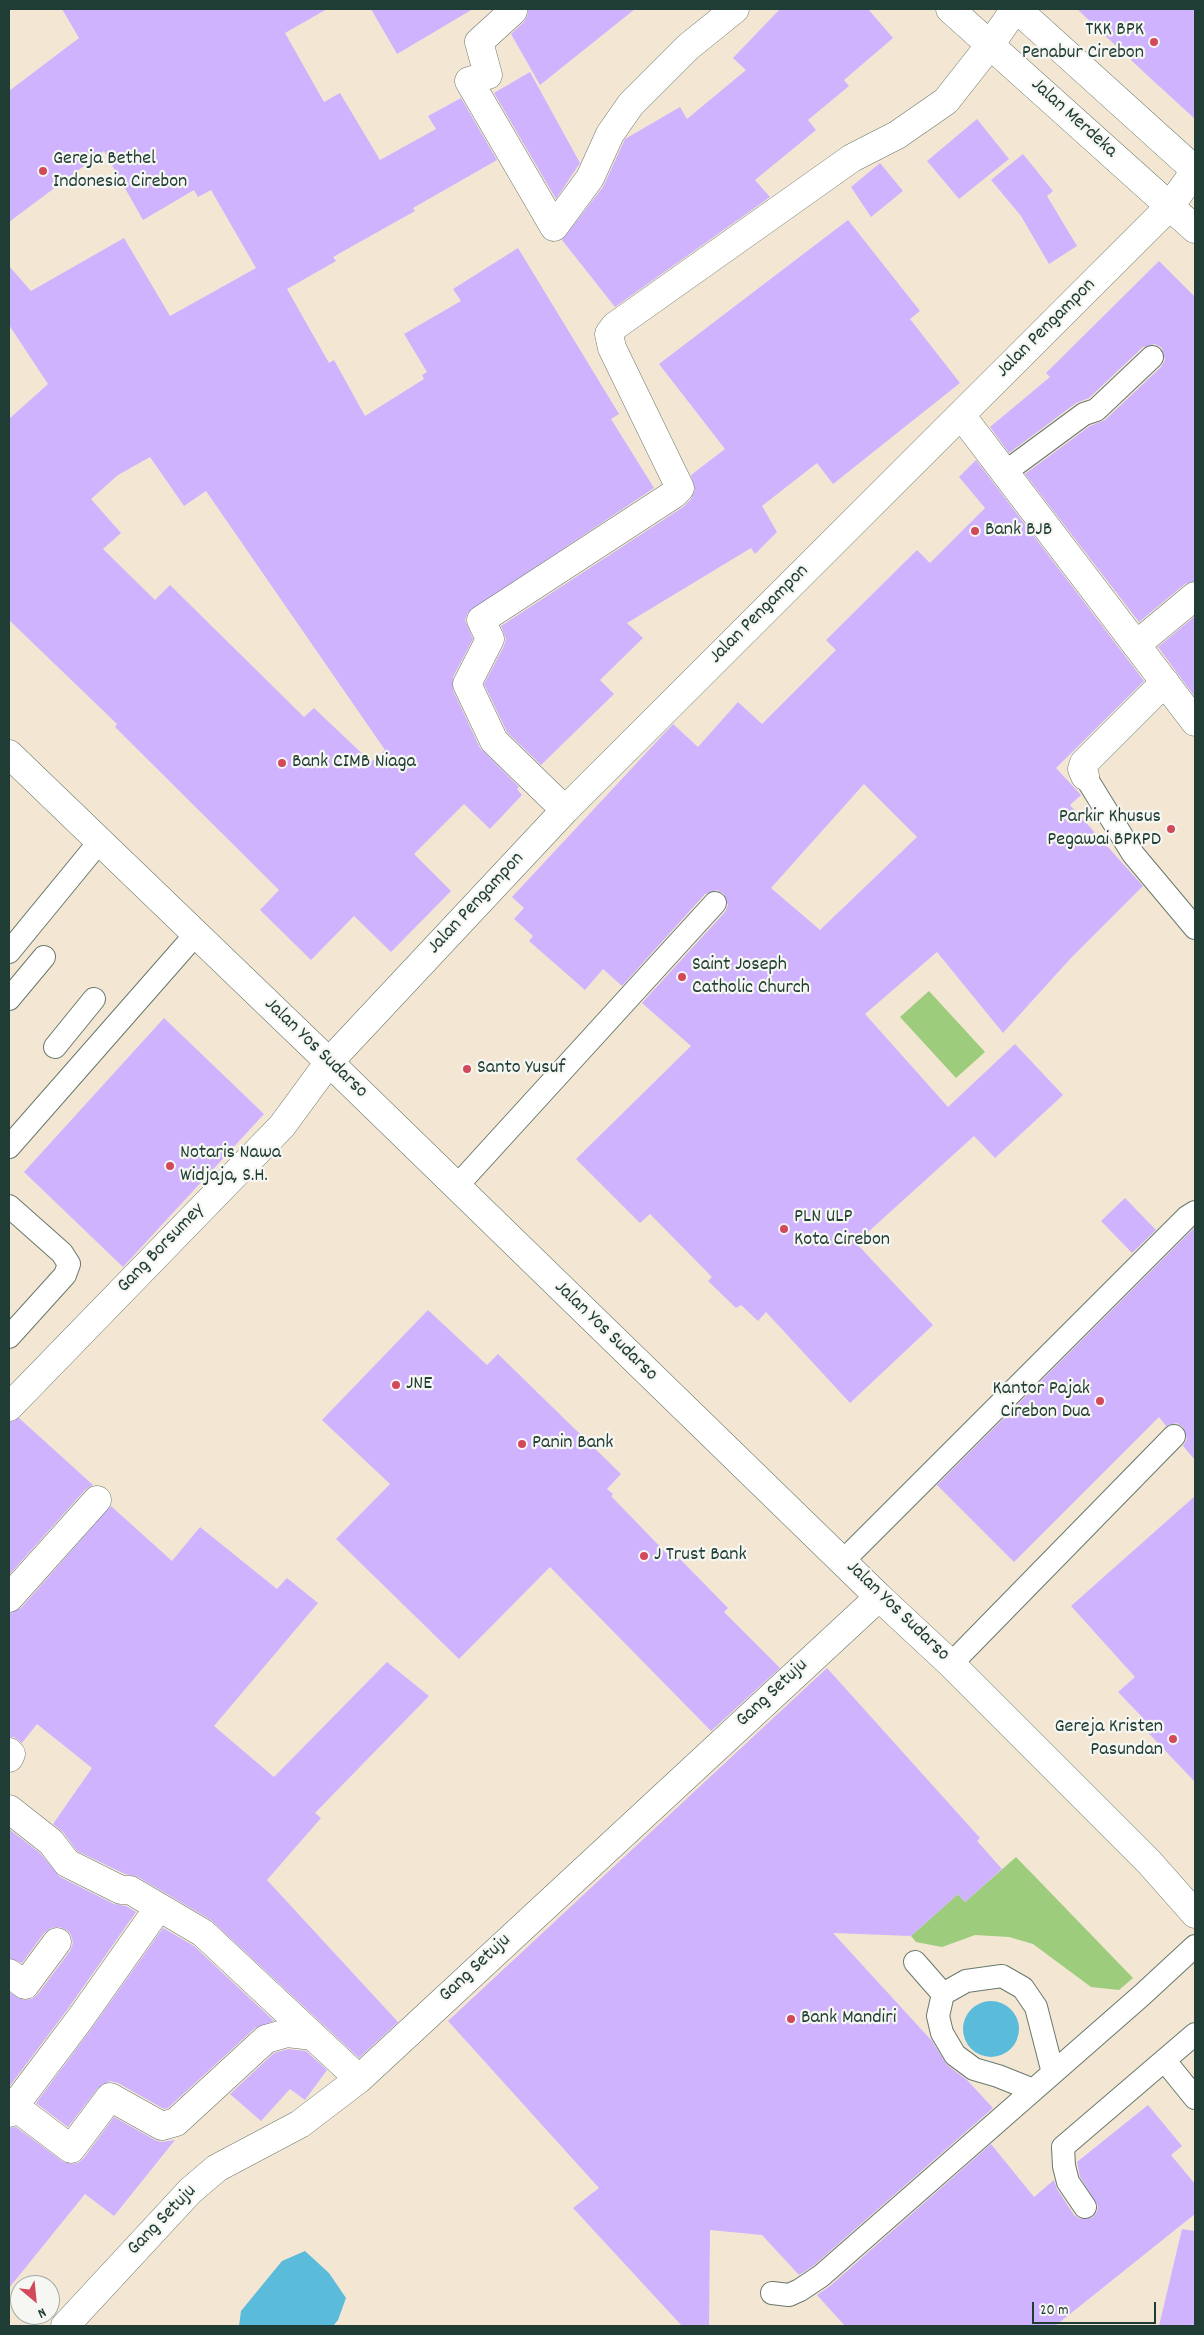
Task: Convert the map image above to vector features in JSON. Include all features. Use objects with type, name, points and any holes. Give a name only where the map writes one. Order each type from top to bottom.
[{"type":"main road","points":[[512,9],[479,42],[488,75],[469,81],[554,227],[590,178],[610,134],[631,104],[688,47],[735,9]]},
{"type":"main road","name":"Jalan Merdeka","points":[[950,9],[1195,229]]},
{"type":"main road","points":[[565,810],[494,741],[467,684],[490,639],[481,620],[674,494],[680,488],[612,348],[609,334],[615,326],[852,158],[897,135],[946,102],[1016,9],[1195,171]]},
{"type":"main road","name":"Jalan Pengampon","points":[[329,1062],[565,810],[1170,206],[1195,171]]},
{"type":"main road","points":[[961,415],[1195,722]]},
{"type":"main road","points":[[1136,645],[1195,596]]},
{"type":"main road","points":[[1085,776],[1082,769],[1084,763],[1166,682]]},
{"type":"main road","name":"Jalan Yos Sudarso","points":[[9,754],[879,1597],[951,1664],[1149,1862],[1195,1914]]},
{"type":"main road","name":"Gang Borsumey","points":[[9,1407],[282,1126],[329,1062]]},
{"type":"main road","points":[[9,1598],[97,1500]]},
{"type":"main road","name":"Gang Setuju","points":[[65,2326],[190,2191],[217,2168],[300,2124],[359,2079],[879,1597]]},
{"type":"main road","points":[[9,1752],[11,1754],[9,1758]]},
{"type":"main road","points":[[9,1809],[51,1842],[68,1863],[121,1890],[130,1890],[203,1933],[359,2079]]},
{"type":"main road","points":[[159,1907],[80,2019],[11,2110],[71,2148],[110,2098],[162,2126],[176,2122],[266,2039],[287,2033],[313,2036]]},
{"type":"main road","points":[[9,1973],[25,1985],[57,1942]]},
{"type":"lane","points":[[1004,473],[1084,414],[1096,410],[1152,357]]},
{"type":"lane","points":[[1085,776],[1133,854],[1195,928]]},
{"type":"lane","points":[[9,952],[100,841]]},
{"type":"lane","points":[[456,1187],[715,904]]},
{"type":"lane","points":[[9,1147],[195,935]]},
{"type":"lane","points":[[9,999],[16,974],[44,957]]},
{"type":"lane","points":[[55,1046],[94,999]]},
{"type":"lane","points":[[75,1023],[100,1044]]},
{"type":"lane","points":[[9,1206],[62,1253],[69,1264],[65,1275],[9,1337]]},
{"type":"lane","points":[[842,1561],[1187,1217],[1195,1212]]},
{"type":"lane","points":[[951,1664],[1174,1436]]},
{"type":"lane","points":[[772,2293],[789,2295],[822,2276],[1195,1946]]},
{"type":"lane","points":[[915,1962],[943,1994]]},
{"type":"lane","points":[[1033,2090],[974,2069],[956,2056],[942,2033],[938,2016],[943,1994],[966,1980],[1002,1976],[1023,1988],[1036,2007],[1053,2073]]},
{"type":"lane","points":[[1085,2208],[1068,2182],[1064,2166],[1063,2147],[1195,2034]]},
{"type":"lane","points":[[1164,2061],[1195,2098]]},
{"type":"green space","points":[[929,991],[985,1052],[956,1078],[900,1017]]},
{"type":"green space","points":[[1016,1857],[1133,1978],[1119,1990],[1091,1987],[1033,1944],[1009,1937],[975,1935],[942,1947],[916,1942],[911,1936],[958,1894],[965,1902]]},
{"type":"water","points":[[991,2001],[1002,2003],[1011,2009],[1017,2018],[1019,2029],[1017,2040],[1011,2049],[1002,2055],[991,2057],[980,2055],[971,2049],[965,2040],[963,2029],[965,2018],[971,2009],[980,2003]]},
{"type":"water","points":[[305,2251],[329,2273],[346,2298],[338,2320],[333,2326],[239,2326],[241,2311],[282,2261]]},
{"type":"building","points":[[62,9],[327,9],[285,33],[324,102],[340,93],[380,160],[436,129],[428,116],[461,98],[497,160],[413,208],[415,211],[333,257],[336,261],[287,289],[329,363],[334,360],[365,416],[424,379],[422,375],[427,372],[404,334],[461,301],[453,289],[518,248],[619,414],[611,419],[654,488],[468,612],[465,620],[473,639],[453,677],[453,690],[480,748],[519,787],[517,789],[522,795],[490,829],[464,804],[414,854],[451,891],[391,952],[354,916],[311,960],[260,910],[279,890],[115,727],[117,724],[9,620],[9,419],[48,384],[9,325],[9,266],[31,291],[124,238],[170,316],[256,268],[211,190],[198,197],[194,190],[143,220],[104,151],[9,222],[9,91],[79,38]],"holes":[[[150,457],[184,506],[206,491],[385,750],[371,762],[314,708],[304,717],[170,585],[155,600],[103,549],[121,533],[91,499],[118,475]]]},
{"type":"building","points":[[371,9],[473,9],[397,54]]},
{"type":"building","points":[[528,9],[635,9],[540,85],[511,34],[524,22]]},
{"type":"building","points":[[780,9],[868,9],[893,38],[844,80],[849,86],[808,120],[816,130],[755,180],[770,197],[615,307],[562,240],[603,187],[625,139],[680,107],[687,119],[746,70],[733,58]]},
{"type":"building","name":"TKK BPK Penabur Cirebon","points":[[1077,9],[1195,9],[1195,119],[1148,76]]},
{"type":"building","points":[[530,72],[580,163],[556,199],[494,93]]},
{"type":"building","points":[[977,119],[1009,159],[959,199],[927,161]]},
{"type":"building","points":[[1023,154],[1053,191],[1047,196],[1077,246],[1049,264],[1021,216],[991,180]]},
{"type":"building","points":[[880,163],[903,191],[871,217],[851,187]]},
{"type":"building","points":[[848,220],[920,311],[910,319],[960,383],[833,484],[817,463],[762,506],[777,532],[755,554],[751,548],[627,623],[643,638],[600,680],[614,694],[541,765],[507,732],[484,684],[504,646],[506,639],[501,626],[683,507],[691,499],[695,490],[691,475],[725,449],[659,364]]},
{"type":"building","points":[[1159,261],[1195,297],[1195,581],[1185,584],[1139,622],[1025,474],[1090,426],[1105,420],[1161,367],[1165,360],[1162,348],[1155,344],[1143,347],[1089,398],[1076,403],[1009,453],[990,427],[1050,377],[1046,373]]},
{"type":"building","points":[[976,460],[1144,681],[1056,768],[1081,795],[1070,805],[1143,886],[1070,959],[1003,1033],[937,952],[865,1014],[948,1107],[1015,1044],[1063,1095],[995,1158],[974,1136],[856,1243],[933,1325],[850,1403],[766,1312],[758,1321],[741,1305],[736,1308],[708,1281],[712,1277],[650,1214],[640,1223],[576,1159],[691,1046],[642,1003],[725,912],[728,905],[724,894],[717,890],[705,894],[622,986],[603,969],[585,990],[529,941],[533,936],[514,919],[524,908],[512,897],[673,724],[698,747],[738,702],[762,724],[836,650],[826,640],[917,550],[930,563],[985,508],[959,477]],"holes":[[[864,784],[917,837],[820,930],[771,888]]]},
{"type":"building","points":[[1195,616],[1195,697],[1158,647]]},
{"type":"building","points":[[164,1018],[264,1114],[123,1267],[24,1172]]},
{"type":"building","points":[[1125,1198],[1156,1230],[1132,1253],[1101,1221]]},
{"type":"building","points":[[1195,1227],[1195,1460],[1183,1446],[1187,1439],[1183,1427],[1177,1423],[1166,1426],[1159,1417],[1014,1562],[937,1485]]},
{"type":"building","points":[[428,1310],[487,1365],[498,1354],[621,1474],[607,1489],[613,1494],[611,1496],[673,1560],[677,1556],[728,1608],[724,1612],[780,1668],[711,1731],[550,1567],[459,1659],[336,1539],[390,1484],[322,1420]]},
{"type":"building","points":[[19,1418],[93,1485],[85,1490],[9,1575],[9,1422]]},
{"type":"building","points":[[1195,1496],[1195,1782],[1137,1721],[1142,1717],[1118,1692],[1135,1677],[1071,1606]]},
{"type":"building","points":[[111,1506],[172,1561],[200,1527],[277,1589],[287,1578],[318,1603],[214,1726],[274,1777],[387,1662],[429,1696],[315,1813],[321,1818],[267,1880],[398,2022],[359,2058],[211,1920],[138,1877],[125,1874],[77,1851],[63,1832],[53,1824],[92,1768],[37,1724],[22,1743],[14,1737],[9,1737],[9,1613],[21,1608]]},
{"type":"building","points":[[827,1668],[980,1838],[977,1841],[1002,1869],[965,1902],[958,1894],[911,1936],[833,1933],[932,2041],[947,2065],[967,2080],[993,2108],[813,2266],[799,2275],[762,2235],[710,2230],[709,2326],[682,2326],[573,2208],[599,2188],[448,2021]]},
{"type":"building","points":[[9,1829],[40,1853],[60,1877],[114,1904],[126,1906],[136,1912],[67,2010],[9,2087],[9,1992],[23,2000],[32,1999],[38,1994],[70,1951],[73,1943],[71,1935],[67,1930],[59,1927],[51,1928],[44,1933],[22,1963],[9,1958]]},
{"type":"building","points":[[163,1928],[194,1946],[274,2021],[255,2028],[168,2108],[164,2109],[118,2083],[110,2081],[98,2088],[68,2127],[36,2103]]},
{"type":"building","points":[[288,2049],[306,2051],[327,2070],[305,2100],[290,2089],[261,2121],[230,2094],[274,2053]]},
{"type":"building","points":[[1148,2105],[1182,2146],[1171,2155],[1195,2184],[1195,2214],[1055,2326],[845,2326],[817,2295],[830,2286],[991,2144],[1034,2197],[1054,2180],[1057,2189],[1074,2215],[1080,2219],[1092,2218],[1097,2212],[1098,2206],[1080,2177],[1077,2162]]},
{"type":"building","points":[[114,2117],[155,2140],[161,2142],[175,2140],[114,2216],[85,2194],[20,2275],[10,2275],[9,2288],[9,2128],[16,2127],[62,2161],[70,2164],[78,2163],[84,2158]]},
{"type":"building","points":[[1182,2229],[1195,2231],[1195,2326],[1159,2326]]},
{"type":"place","name":"TKK BPK Penabur Cirebon","points":[[1154,42]]},
{"type":"place","name":"Gereja Bethel Indonesia Cirebon","points":[[43,171]]},
{"type":"place","name":"Bank BJB","points":[[975,531]]},
{"type":"place","name":"Bank CIMB Niaga","points":[[282,763]]},
{"type":"place","name":"Parkir Khusus Pegawai BPKPD","points":[[1171,829]]},
{"type":"place","name":"Saint Joseph Catholic Church","points":[[682,977]]},
{"type":"place","name":"Santo Yusuf","points":[[467,1069]]},
{"type":"place","name":"Notaris Nawa Widjaja, S.H.","points":[[170,1166]]},
{"type":"place","name":"PLN ULP Kota Cirebon","points":[[784,1229]]},
{"type":"place","name":"JNE","points":[[396,1385]]},
{"type":"place","name":"Kantor Pajak Cirebon Dua","points":[[1100,1401]]},
{"type":"place","name":"Panin Bank","points":[[522,1444]]},
{"type":"place","name":"J Trust Bank","points":[[644,1556]]},
{"type":"place","name":"Gereja Kristen Pasundan","points":[[1173,1739]]},
{"type":"place","name":"Bank Mandiri","points":[[791,2019]]}]
